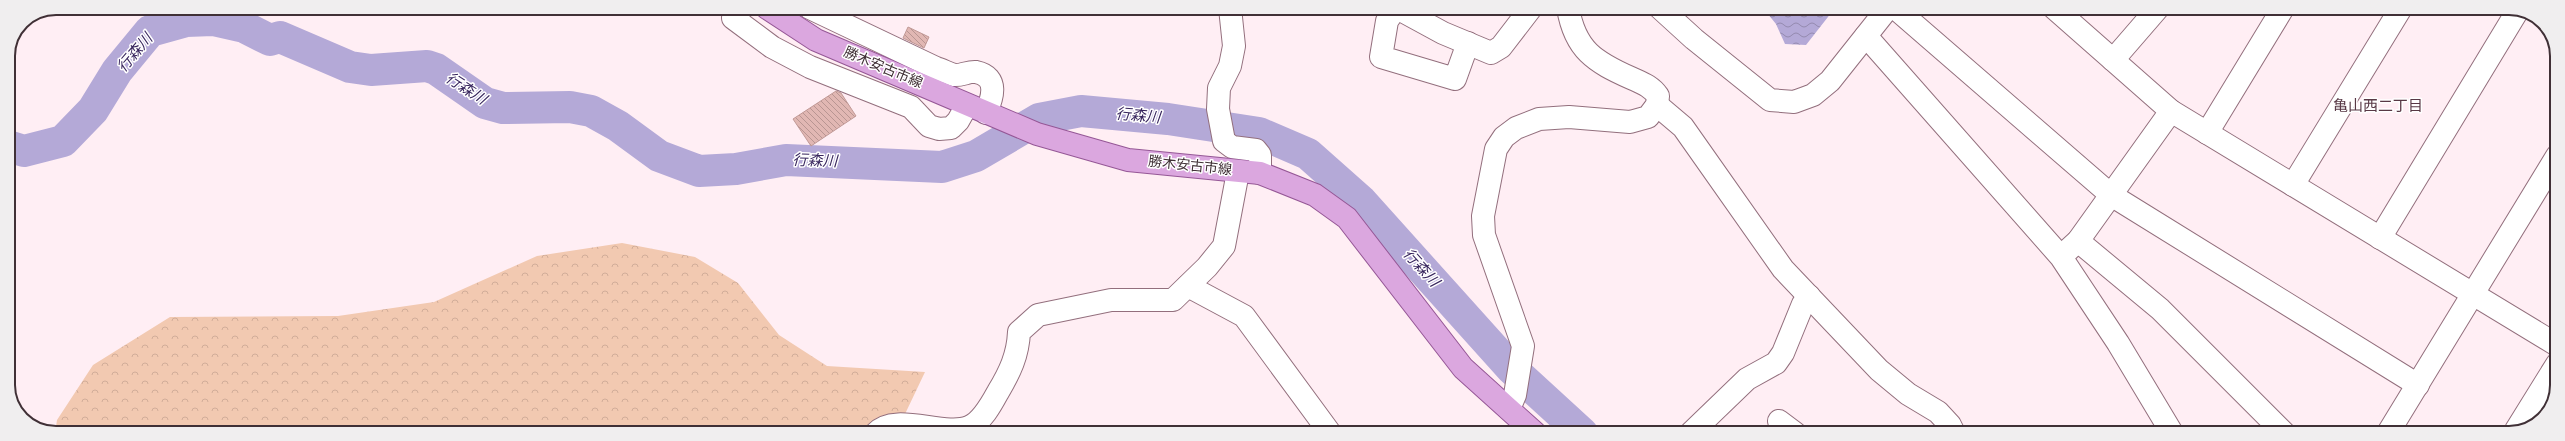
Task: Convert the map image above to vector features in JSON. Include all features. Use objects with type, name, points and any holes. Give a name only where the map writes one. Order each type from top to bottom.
[{"type":"main road","name":"勝木安古市線","points":[[778,15],[816,40],[1037,134],[1128,160],[1260,173],[1315,195],[1346,218],[1463,368],[1527,426]]},
{"type":"street","points":[[736,15],[733,18],[772,47],[810,67],[911,107],[929,126],[951,128],[958,121],[981,111],[994,96],[992,85],[985,76],[976,72],[956,75],[936,68],[825,15]]},
{"type":"street","points":[[1231,15],[1234,46],[1230,66],[1219,88],[1218,109],[1224,140],[1232,148],[1256,150],[1260,155],[1260,173]]},
{"type":"street","points":[[1391,15],[1387,21],[1381,57],[1455,78],[1468,44]]},
{"type":"street","points":[[1410,15],[1468,44],[1491,53],[1501,48],[1520,15]]},
{"type":"street","points":[[1509,409],[1515,395],[1523,346],[1484,235],[1483,216],[1496,149],[1504,137],[1516,128],[1539,120],[1569,117],[1630,122],[1648,117],[1657,105],[1658,96],[1652,87],[1602,65],[1583,47],[1571,24],[1569,15]]},
{"type":"street","points":[[1668,15],[1700,44],[1770,100],[1794,102],[1813,95],[1830,81],[1882,15]]},
{"type":"street","points":[[1903,15],[2110,195],[2418,385]]},
{"type":"street","points":[[2062,15],[2172,111],[2550,341]]},
{"type":"street","points":[[2113,60],[2152,15]]},
{"type":"street","points":[[2207,133],[2279,15]]},
{"type":"street","points":[[2293,185],[2397,15]]},
{"type":"street","points":[[2380,238],[2515,15]]},
{"type":"street","points":[[1866,36],[2061,257],[2118,343],[2168,426]]},
{"type":"street","points":[[1657,105],[1683,128],[1783,269],[1879,370],[1908,394],[1938,412],[1950,426]]},
{"type":"street","points":[[2061,257],[2078,241],[2172,111]]},
{"type":"street","points":[[2392,426],[2550,168]]},
{"type":"street","points":[[971,426],[991,404],[1011,370],[1018,352],[1019,332],[1038,315],[1111,300],[1173,300],[1188,286],[1207,267],[1224,246],[1238,172]]},
{"type":"street","points":[[2078,241],[2160,309],[2277,426]]},
{"type":"street","points":[[1188,286],[1244,316],[1325,426]]},
{"type":"street","points":[[1698,426],[1747,379],[1776,363],[1783,353],[1803,304],[1809,296]]},
{"type":"street","points":[[2519,424],[2550,375]]},
{"type":"street","points":[[892,426],[896,424],[921,426]]},
{"type":"green space","points":[[622,243],[695,257],[738,283],[779,335],[827,366],[925,372],[899,426],[56,426],[57,420],[93,365],[170,317],[338,316],[434,302],[537,256]]},
{"type":"water","points":[[1769,15],[1830,15],[1806,45],[1785,44],[1776,24]]},
{"type":"building","points":[[908,27],[929,37],[924,48],[903,38]]},
{"type":"building","points":[[836,91],[841,93],[856,116],[811,146],[793,119]]},
{"type":"waterway","name":"行森川","points":[[15,148],[24,151],[63,141],[93,110],[117,71],[150,31],[186,21],[213,20],[244,27],[270,40],[280,37],[350,67],[371,70],[427,66],[436,69],[485,103],[503,108],[570,107],[591,111],[618,126],[659,156],[699,171],[736,169],[786,160],[942,167],[976,156],[1039,119],[1081,111],[1168,119],[1259,133],[1308,154],[1361,201],[1512,369],[1574,426]]},
{"type":"district","name":"亀山西二丁目","points":[[2378,106]]}]
